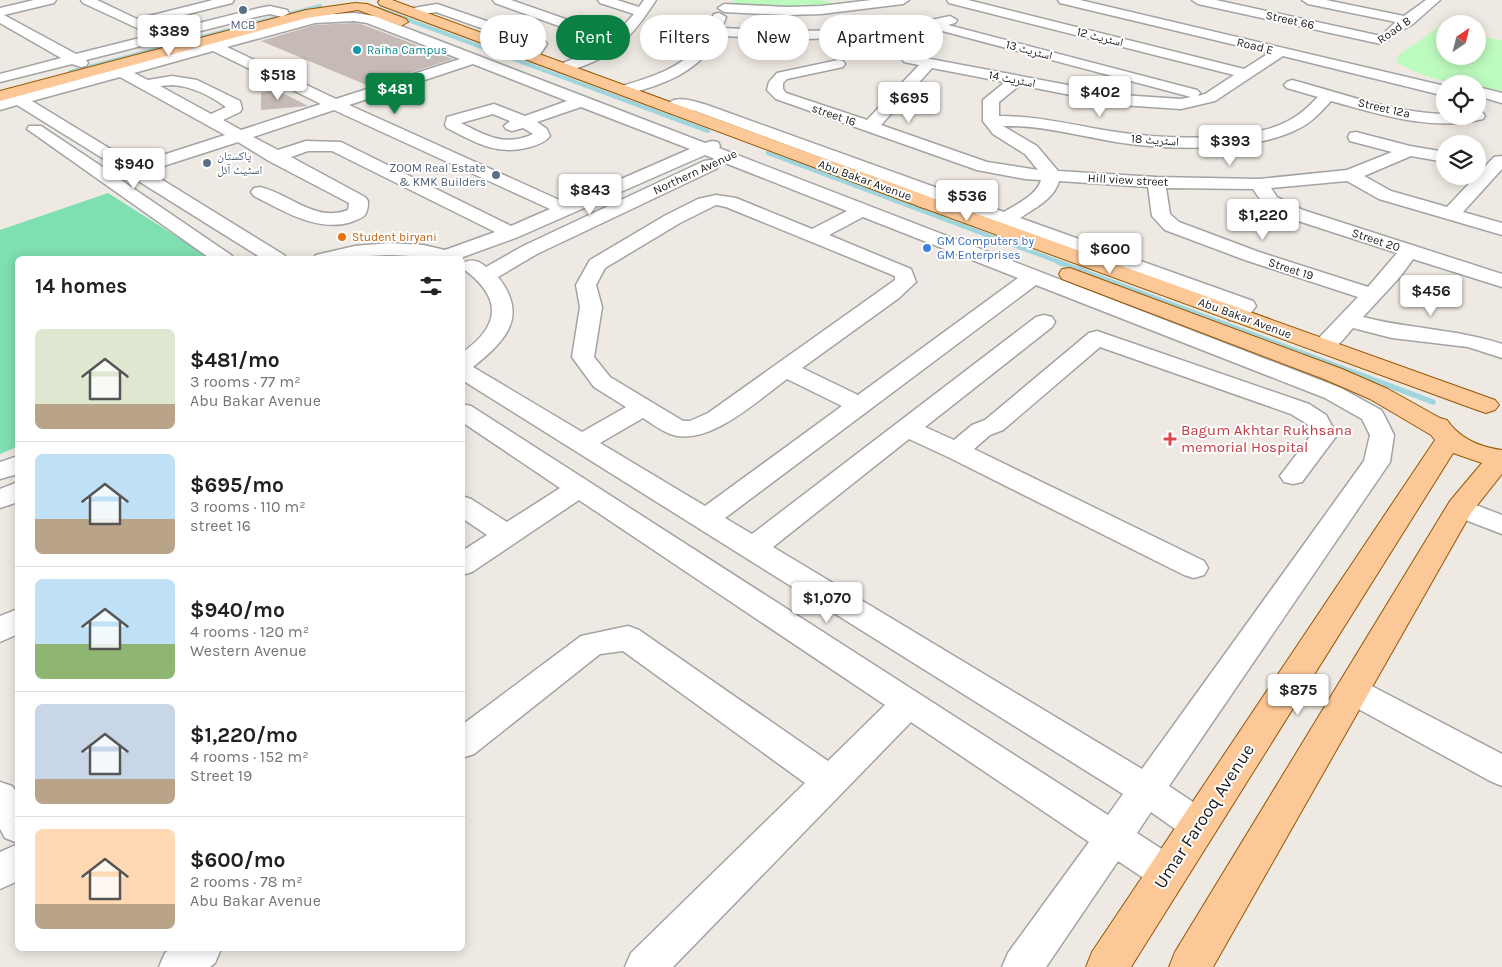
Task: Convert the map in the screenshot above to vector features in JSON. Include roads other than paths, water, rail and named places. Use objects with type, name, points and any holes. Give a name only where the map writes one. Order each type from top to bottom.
[{"type":"main road","points":[[4,93],[79,62],[331,0]]},
{"type":"main road","name":"Abu Bakar Avenue","points":[[340,0],[343,5],[358,7],[723,150],[1333,374],[1379,394],[1481,455],[1501,459]]},
{"type":"main road","points":[[4,93],[306,14],[387,1]]},
{"type":"main road","name":"Abu Bakar Avenue","points":[[387,1],[671,108],[1000,223]]},
{"type":"main road","name":"Abu Bakar Avenue","points":[[1237,315],[1494,407]]},
{"type":"main road","points":[[1444,434],[1435,420],[1436,412],[1443,406],[1455,402],[1494,407]]},
{"type":"main road","name":"Umar Farooq Avenue","points":[[1107,967],[1444,434]]},
{"type":"main road","points":[[1190,967],[1460,508],[1501,459]]},
{"type":"street","points":[[0,12],[50,0]]},
{"type":"street","points":[[87,0],[167,39]]},
{"type":"street","points":[[136,24],[201,3],[228,0]]},
{"type":"street","points":[[499,0],[556,20]]},
{"type":"street","points":[[604,0],[646,6],[630,29]]},
{"type":"street","points":[[841,0],[861,5]]},
{"type":"street","points":[[727,4],[788,11],[821,10],[903,0]]},
{"type":"street","name":"اسٹریٹ 12","points":[[953,0],[1246,74]]},
{"type":"street","name":"Road E","points":[[1064,0],[1280,52],[1356,57],[1436,88]]},
{"type":"street","name":"Road E","points":[[1088,0],[1336,58],[1339,63],[1356,57]]},
{"type":"street","name":"Street 66","points":[[1198,0],[1381,40]]},
{"type":"street","points":[[1308,0],[1328,2],[1408,21]]},
{"type":"street","name":"Road B","points":[[1356,57],[1408,21],[1440,3]]},
{"type":"street","name":"Road B","points":[[1402,40],[1440,3]]},
{"type":"street","points":[[943,21],[986,8]]},
{"type":"street","points":[[0,18],[79,62]]},
{"type":"street","points":[[4,93],[122,72],[314,19],[370,18],[582,101],[723,150],[862,210],[1334,393],[1372,416],[1382,435],[1377,462],[1022,967]]},
{"type":"street","name":"اسٹریٹ 13","points":[[943,26],[1210,98]]},
{"type":"street","points":[[728,33],[782,36],[819,36]]},
{"type":"street","points":[[214,46],[335,105],[565,209]]},
{"type":"street","name":"اسٹریٹ 14","points":[[914,60],[1121,100],[1181,104],[1210,98],[1280,52]]},
{"type":"street","points":[[1356,57],[1378,71],[1384,70],[1387,64],[1403,73],[1436,81]]},
{"type":"street","points":[[107,179],[475,59]]},
{"type":"street","points":[[563,68],[587,60]]},
{"type":"street","points":[[624,90],[657,80],[679,70],[693,60]]},
{"type":"street","points":[[870,127],[929,63]]},
{"type":"street","name":"street 16","points":[[838,64],[782,76],[776,82],[776,90],[781,96],[983,166],[1025,174],[1052,175]]},
{"type":"street","points":[[122,72],[275,157],[359,201],[357,213],[339,219],[325,220],[311,216],[260,192]]},
{"type":"street","points":[[1000,223],[1039,198],[1048,188],[1052,175],[1030,150],[999,131],[991,120],[991,100],[1017,80]]},
{"type":"street","points":[[146,85],[163,81],[186,81],[234,104],[234,109],[210,120]]},
{"type":"street","name":"Street 12a","points":[[1292,85],[1436,120]]},
{"type":"street","points":[[4,93],[272,256]]},
{"type":"street","points":[[4,93],[107,179],[220,256]]},
{"type":"street","name":"اسٹریٹ 18","points":[[991,120],[1039,122],[1118,137],[1179,142],[1245,140],[1288,128],[1313,111],[1328,95]]},
{"type":"street","points":[[525,122],[541,132],[542,136],[508,147],[491,144],[453,125],[453,120],[494,109],[525,122],[582,101]]},
{"type":"street","name":"Street 12a","points":[[1486,112],[1493,101]]},
{"type":"street","points":[[1356,137],[1409,151],[1436,156]]},
{"type":"street","points":[[275,157],[306,146],[335,146],[511,232]]},
{"type":"street","name":"Northern Avenue","points":[[487,275],[530,250],[633,201],[723,150]]},
{"type":"street","name":"Northern Avenue","points":[[461,256],[565,209],[723,150]]},
{"type":"street","name":"Hill view street","points":[[1052,175],[1156,182],[1260,184],[1350,175],[1409,151]]},
{"type":"street","points":[[1486,160],[1501,161]]},
{"type":"street","points":[[1451,214],[1501,161]]},
{"type":"street","points":[[1350,175],[1386,195],[1502,229]]},
{"type":"street","name":"Street 19","points":[[1156,182],[1160,216],[1172,226],[1252,256],[1372,296]]},
{"type":"street","name":"Street 20","points":[[1260,184],[1270,201],[1296,214],[1502,281]]},
{"type":"street","points":[[716,200],[730,202],[813,236],[904,273],[906,282],[884,300],[717,418],[693,429],[677,428],[602,382],[583,358],[592,307],[586,285],[597,264],[673,219],[704,203],[716,200]]},
{"type":"street","points":[[633,201],[673,219]]},
{"type":"street","points":[[813,236],[862,210]]},
{"type":"street","points":[[1000,223],[1245,306],[1237,315]]},
{"type":"street","points":[[339,256],[372,250],[412,250],[441,256]]},
{"type":"street","points":[[1324,346],[1372,296],[1409,251]]},
{"type":"street","points":[[465,264],[487,275],[501,295],[502,318],[489,344],[465,363]]},
{"type":"street","points":[[706,519],[1033,276]]},
{"type":"street","points":[[1349,320],[1392,331],[1471,340],[1502,351]]},
{"type":"street","points":[[753,548],[1044,322]]},
{"type":"street","points":[[957,451],[981,430],[994,425],[1096,338],[1270,397],[1300,409],[1317,420],[1325,435],[1293,476]]},
{"type":"street","points":[[786,369],[859,405]]},
{"type":"street","points":[[465,372],[1147,790],[1198,824]]},
{"type":"street","points":[[582,443],[644,407]]},
{"type":"street","points":[[465,414],[1167,874]]},
{"type":"street","points":[[907,429],[957,451],[1194,568]]},
{"type":"street","points":[[0,471],[15,465]]},
{"type":"street","points":[[465,564],[579,488]]},
{"type":"street","points":[[0,499],[15,492]]},
{"type":"street","points":[[465,507],[506,536]]},
{"type":"street","points":[[1460,508],[1502,525]]},
{"type":"street","points":[[0,630],[15,622]]},
{"type":"street","points":[[465,742],[592,644],[628,638],[830,782]]},
{"type":"street","points":[[1353,691],[1502,771]]},
{"type":"street","points":[[645,967],[908,704]]},
{"type":"street","points":[[0,797],[15,822]]},
{"type":"street","points":[[0,872],[15,863]]},
{"type":"street","points":[[178,967],[198,951]]},
{"type":"waterway","points":[[70,72],[320,6]]},
{"type":"waterway","points":[[379,9],[670,117]]},
{"type":"waterway","points":[[667,116],[708,131]]},
{"type":"waterway","points":[[768,153],[1062,263]]},
{"type":"waterway","points":[[1058,262],[1433,402]]},
{"type":"place","name":"MCB","points":[[243,10]]},
{"type":"place","name":"Raiha Campus","points":[[357,50]]},
{"type":"place","name":"پاکستان اسٹیٹ آئل","points":[[207,163]]},
{"type":"place","name":"ZOOM Real Estate & KMK Builders","points":[[496,175]]},
{"type":"place","name":"Student biryani","points":[[342,237]]},
{"type":"place","name":"GM Computers by GM Enterprises","points":[[927,248]]},
{"type":"place","name":"Bagum Akhtar Rukhsana memorial Hospital","points":[[1170,439]]}]
